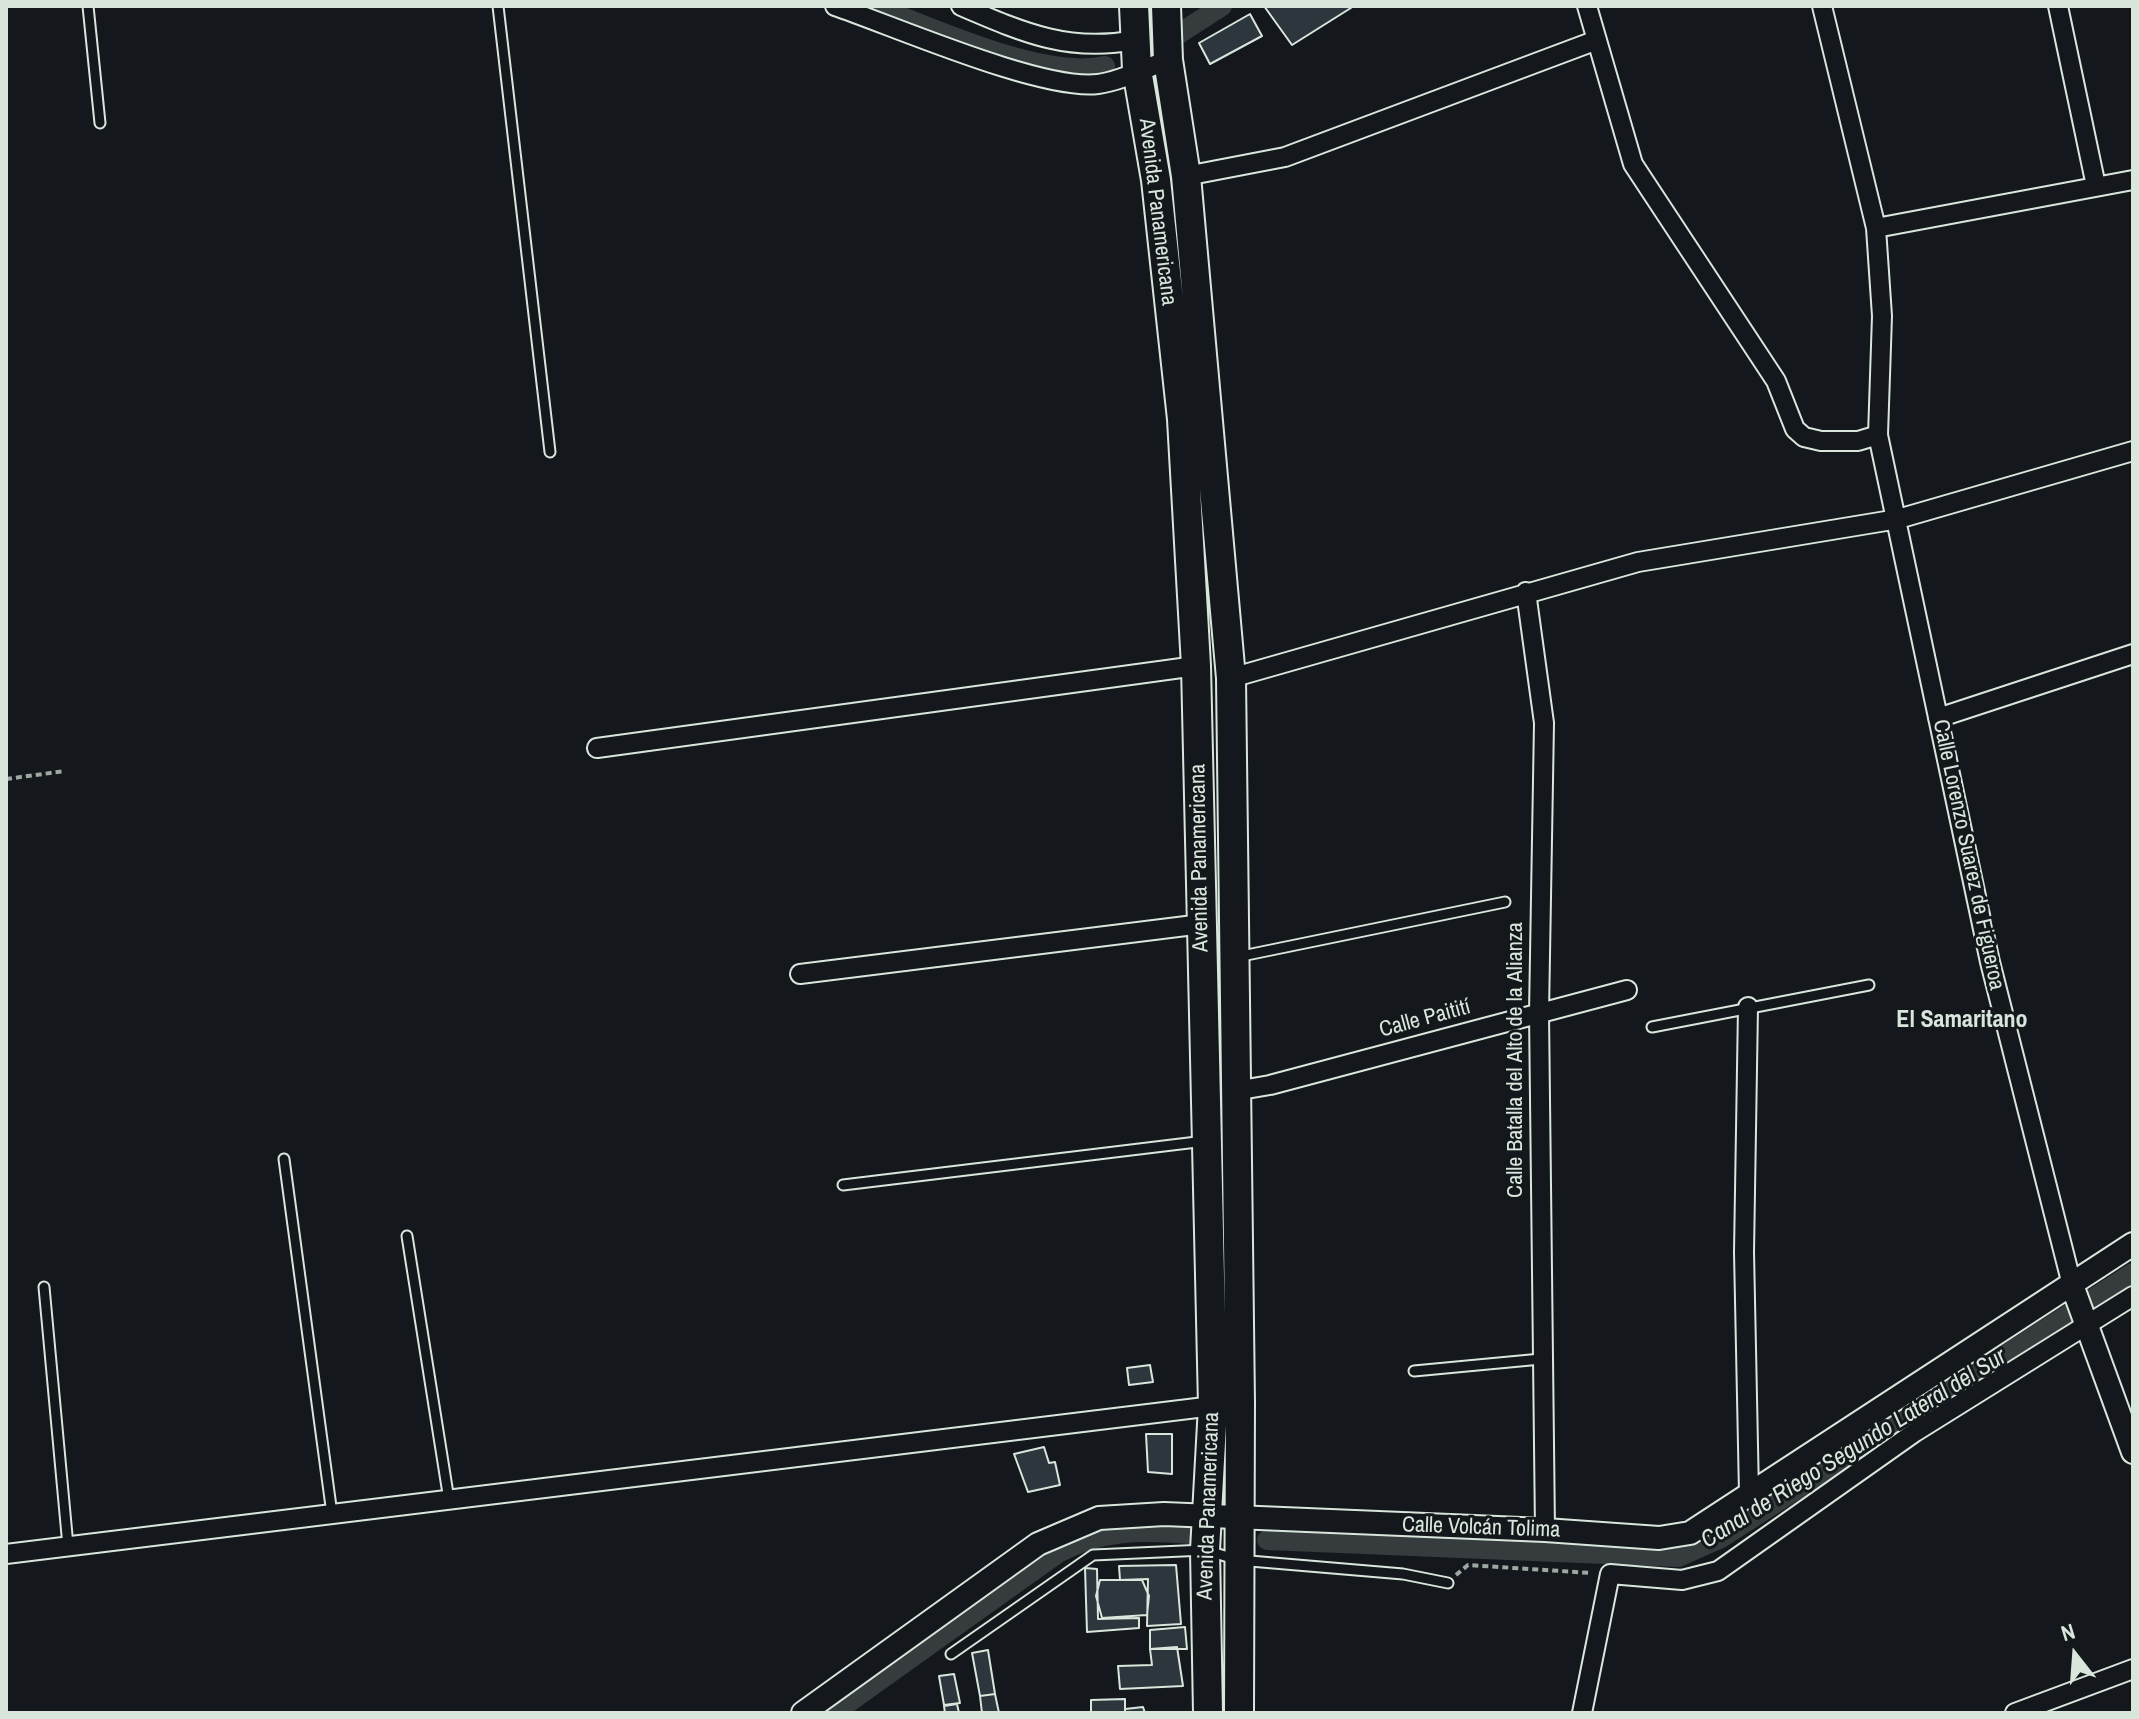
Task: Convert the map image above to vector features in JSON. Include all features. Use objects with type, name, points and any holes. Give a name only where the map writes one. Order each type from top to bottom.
[{"type":"main road","name":"Avenida Panamericana","points":[[1171,10],[1168,60],[1186,176],[1231,678],[1239,1713]]},
{"type":"main road","name":"Avenida Panamericana","points":[[1134,22],[1137,70],[1156,180],[1182,419],[1196,666],[1213,1406],[1205,1550],[1208,1713]]},
{"type":"street","points":[[835,6],[1042,77],[1098,84],[1168,60]]},
{"type":"street","points":[[961,6],[1043,40],[1100,47],[1134,22],[1171,10]]},
{"type":"street","points":[[1587,6],[1613,104],[1633,164],[1776,381],[1795,429],[1804,437],[1821,441],[1858,441],[1878,435]]},
{"type":"street","name":"Calle Lorenzo Suarez de Figueroa","points":[[1822,6],[1876,228],[1882,316],[1878,435],[1990,962],[2079,1303],[2133,1452]]},
{"type":"street","points":[[2058,6],[2096,186]]},
{"type":"street","points":[[1186,176],[1285,157],[1597,40]]},
{"type":"street","points":[[1876,228],[2133,180]]},
{"type":"street","points":[[1231,678],[1638,562],[1898,519],[2133,451]]},
{"type":"street","name":"Calle Batalla del Alto de la Alianza","points":[[1526,592],[1544,723],[1539,1013],[1545,1530]]},
{"type":"street","points":[[1938,718],[2133,654]]},
{"type":"street","points":[[597,748],[1196,666]]},
{"type":"street","points":[[800,974],[1202,924]]},
{"type":"street","name":"Calle Paitití","points":[[1235,1091],[1270,1085],[1627,990]]},
{"type":"street","points":[[1748,1007],[1744,1252],[1749,1494]]},
{"type":"street","name":"Calle Volcán Tolima","points":[[1610,1574],[1682,1580],[1718,1571],[1915,1432],[2079,1303],[2133,1244]]},
{"type":"street","name":"Calle Volcán Tolima","points":[[803,1713],[1008,1564],[1070,1529],[1122,1514],[1545,1530],[1659,1538],[1690,1533],[1749,1494],[2079,1303],[2133,1296]]},
{"type":"street","points":[[6,1554],[1213,1406]]},
{"type":"street","points":[[1582,1713],[1610,1574]]},
{"type":"street","points":[[2015,1713],[2133,1669]]},
{"type":"lane","points":[[88,6],[100,123]]},
{"type":"lane","points":[[498,6],[550,452]]},
{"type":"lane","points":[[1234,958],[1505,902]]},
{"type":"lane","points":[[1652,1027],[1869,985]]},
{"type":"lane","points":[[843,1185],[1205,1141]]},
{"type":"lane","points":[[284,1159],[332,1514]]},
{"type":"lane","points":[[407,1236],[449,1500]]},
{"type":"lane","points":[[44,1287],[68,1546]]},
{"type":"lane","points":[[1414,1371],[1541,1359]]},
{"type":"lane","points":[[951,1654],[1093,1555],[1205,1550],[1238,1560],[1403,1574],[1448,1583]]},
{"type":"path","points":[[6,779],[65,771]]},
{"type":"path","name":"Calle Volcán Tolima","points":[[1448,1583],[1468,1565],[1610,1574]]},
{"type":"building","points":[[1264,6],[1354,6],[1292,45]]},
{"type":"building","points":[[1250,14],[1262,36],[1210,64],[1199,43]]},
{"type":"building","points":[[1150,1365],[1153,1382],[1129,1385],[1127,1368]]},
{"type":"building","points":[[1146,1434],[1172,1434],[1172,1474],[1148,1472]]},
{"type":"building","points":[[1044,1447],[1049,1463],[1055,1462],[1060,1485],[1028,1492],[1014,1454]]},
{"type":"building","points":[[1176,1565],[1181,1624],[1147,1626],[1148,1579],[1120,1580],[1119,1566]]},
{"type":"building","points":[[1085,1568],[1097,1569],[1098,1619],[1139,1618],[1139,1628],[1087,1632]]},
{"type":"building","points":[[1100,1580],[1142,1580],[1149,1596],[1147,1615],[1102,1618],[1096,1596]]},
{"type":"building","points":[[1185,1627],[1187,1649],[1150,1649],[1150,1630]]},
{"type":"building","points":[[1177,1647],[1183,1686],[1120,1689],[1118,1666],[1152,1665],[1150,1649]]},
{"type":"building","points":[[988,1650],[995,1694],[980,1696],[972,1653]]},
{"type":"building","points":[[954,1674],[960,1703],[944,1705],[939,1676]]},
{"type":"building","points":[[995,1694],[999,1713],[982,1713],[980,1696]]},
{"type":"building","points":[[1125,1699],[1125,1713],[1091,1713],[1091,1700]]},
{"type":"building","points":[[957,1704],[959,1713],[945,1713],[944,1706]]},
{"type":"building","points":[[1143,1707],[1145,1713],[1125,1713],[1125,1709]]},
{"type":"waterway","points":[[875,6],[958,39],[1021,59],[1052,66],[1105,66]]},
{"type":"waterway","points":[[1174,37],[1222,6]]},
{"type":"waterway","name":"Canal de Riego Segundo Lateral del Sur","points":[[1267,1540],[1678,1557],[1721,1538],[2133,1273]]},
{"type":"waterway","name":"Canal de Riego Segundo Lateral del Sur","points":[[834,1713],[1058,1553],[1074,1545],[1122,1533],[1189,1534]]},
{"type":"district","name":"El Samaritano","points":[[1962,1021]]}]
